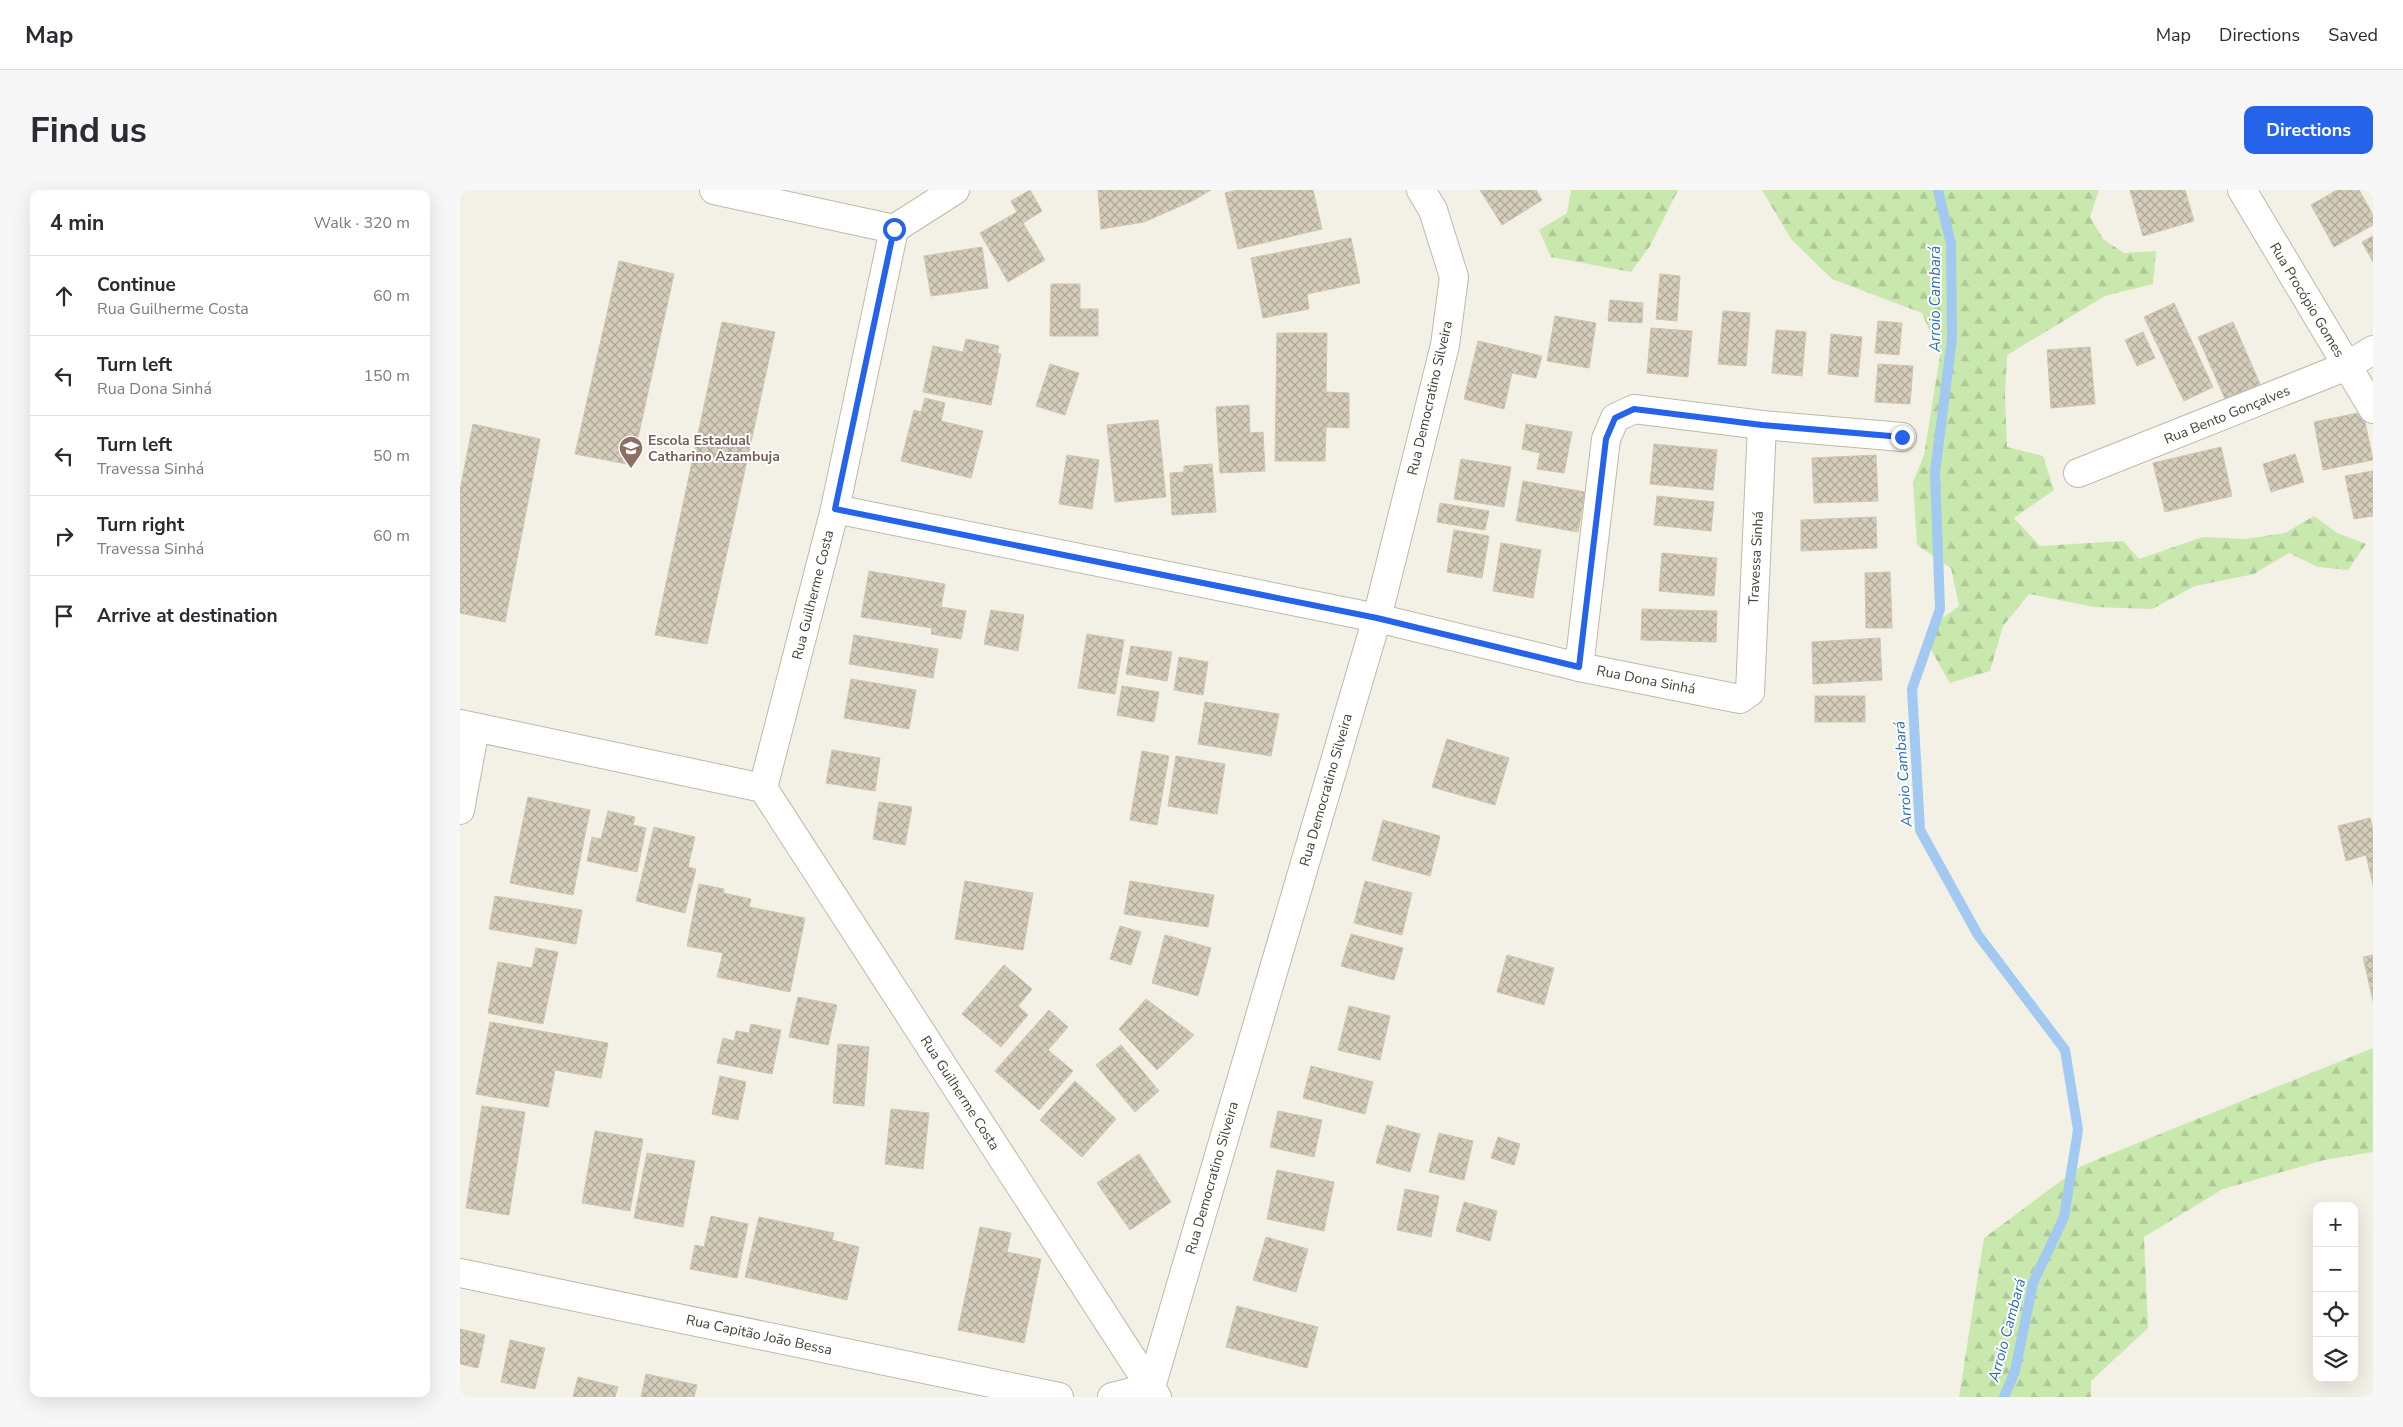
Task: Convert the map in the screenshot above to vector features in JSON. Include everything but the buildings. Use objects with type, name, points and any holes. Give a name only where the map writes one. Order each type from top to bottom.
[{"type":"street","points":[[714,190],[894,229],[954,190]]},
{"type":"street","name":"Rua Democratino Silveira","points":[[1154,1392],[1377,618],[1445,345],[1454,277],[1433,210],[1421,190]]},
{"type":"street","name":"Rua Procópio Gomes","points":[[2242,190],[2373,409]]},
{"type":"street","name":"Rua Guilherme Costa","points":[[894,229],[835,509],[763,788],[1154,1392]]},
{"type":"street","name":"Rua Bento Gonçalves","points":[[2078,473],[2347,366],[2373,350]]},
{"type":"street","points":[[1579,667],[1606,439],[1615,418],[1634,409],[1762,425],[1902,437]]},
{"type":"street","name":"Travessa Sinhá","points":[[1750,692],[1762,425]]},
{"type":"street","name":"Rua Dona Sinhá","points":[[835,509],[1377,618],[1579,667],[1740,699],[1750,692]]},
{"type":"street","points":[[460,810],[468,726],[763,788]]},
{"type":"street","name":"Rua Capitão João Bessa","points":[[460,1273],[1059,1397]]},
{"type":"street","points":[[1112,1397],[1154,1392]]},
{"type":"green space","points":[[1571,190],[1678,190],[1650,246],[1631,272],[1551,257],[1539,230],[1567,213]]},
{"type":"green space","points":[[1762,190],[2099,190],[2090,217],[2103,239],[2124,253],[2156,251],[2153,284],[2105,296],[2007,355],[2005,395],[2007,447],[2043,456],[2054,490],[2014,518],[2040,546],[2123,541],[2139,559],[2203,537],[2246,539],[2285,533],[2314,516],[2337,533],[2366,544],[2348,570],[2318,567],[2289,553],[2254,574],[2195,586],[2152,609],[2094,607],[2029,594],[2003,626],[1990,671],[1950,683],[1931,650],[1932,626],[1959,606],[1951,568],[1917,545],[1913,482],[1924,455],[1940,356],[1922,313],[1832,279],[1791,239]]},
{"type":"green space","points":[[2373,1048],[2373,1152],[2324,1160],[2223,1189],[2144,1237],[2148,1328],[2091,1381],[2091,1397],[1959,1397],[1984,1238],[2081,1166]]},
{"type":"waterway","name":"Arroio Cambará","points":[[1938,190],[1951,244],[1952,338],[1935,472],[1940,609],[1912,689],[1920,830],[1978,935],[2065,1050],[2078,1130],[2064,1217],[2033,1283],[2015,1371],[2004,1397]]},
{"type":"place","name":"Escola Estadual Catharino Azambuja","points":[[631,469]]},
{"type":"route","points":[[894,229],[835,509],[1377,618],[1579,667],[1606,439],[1615,418],[1634,409],[1762,425],[1902,437]]}]
